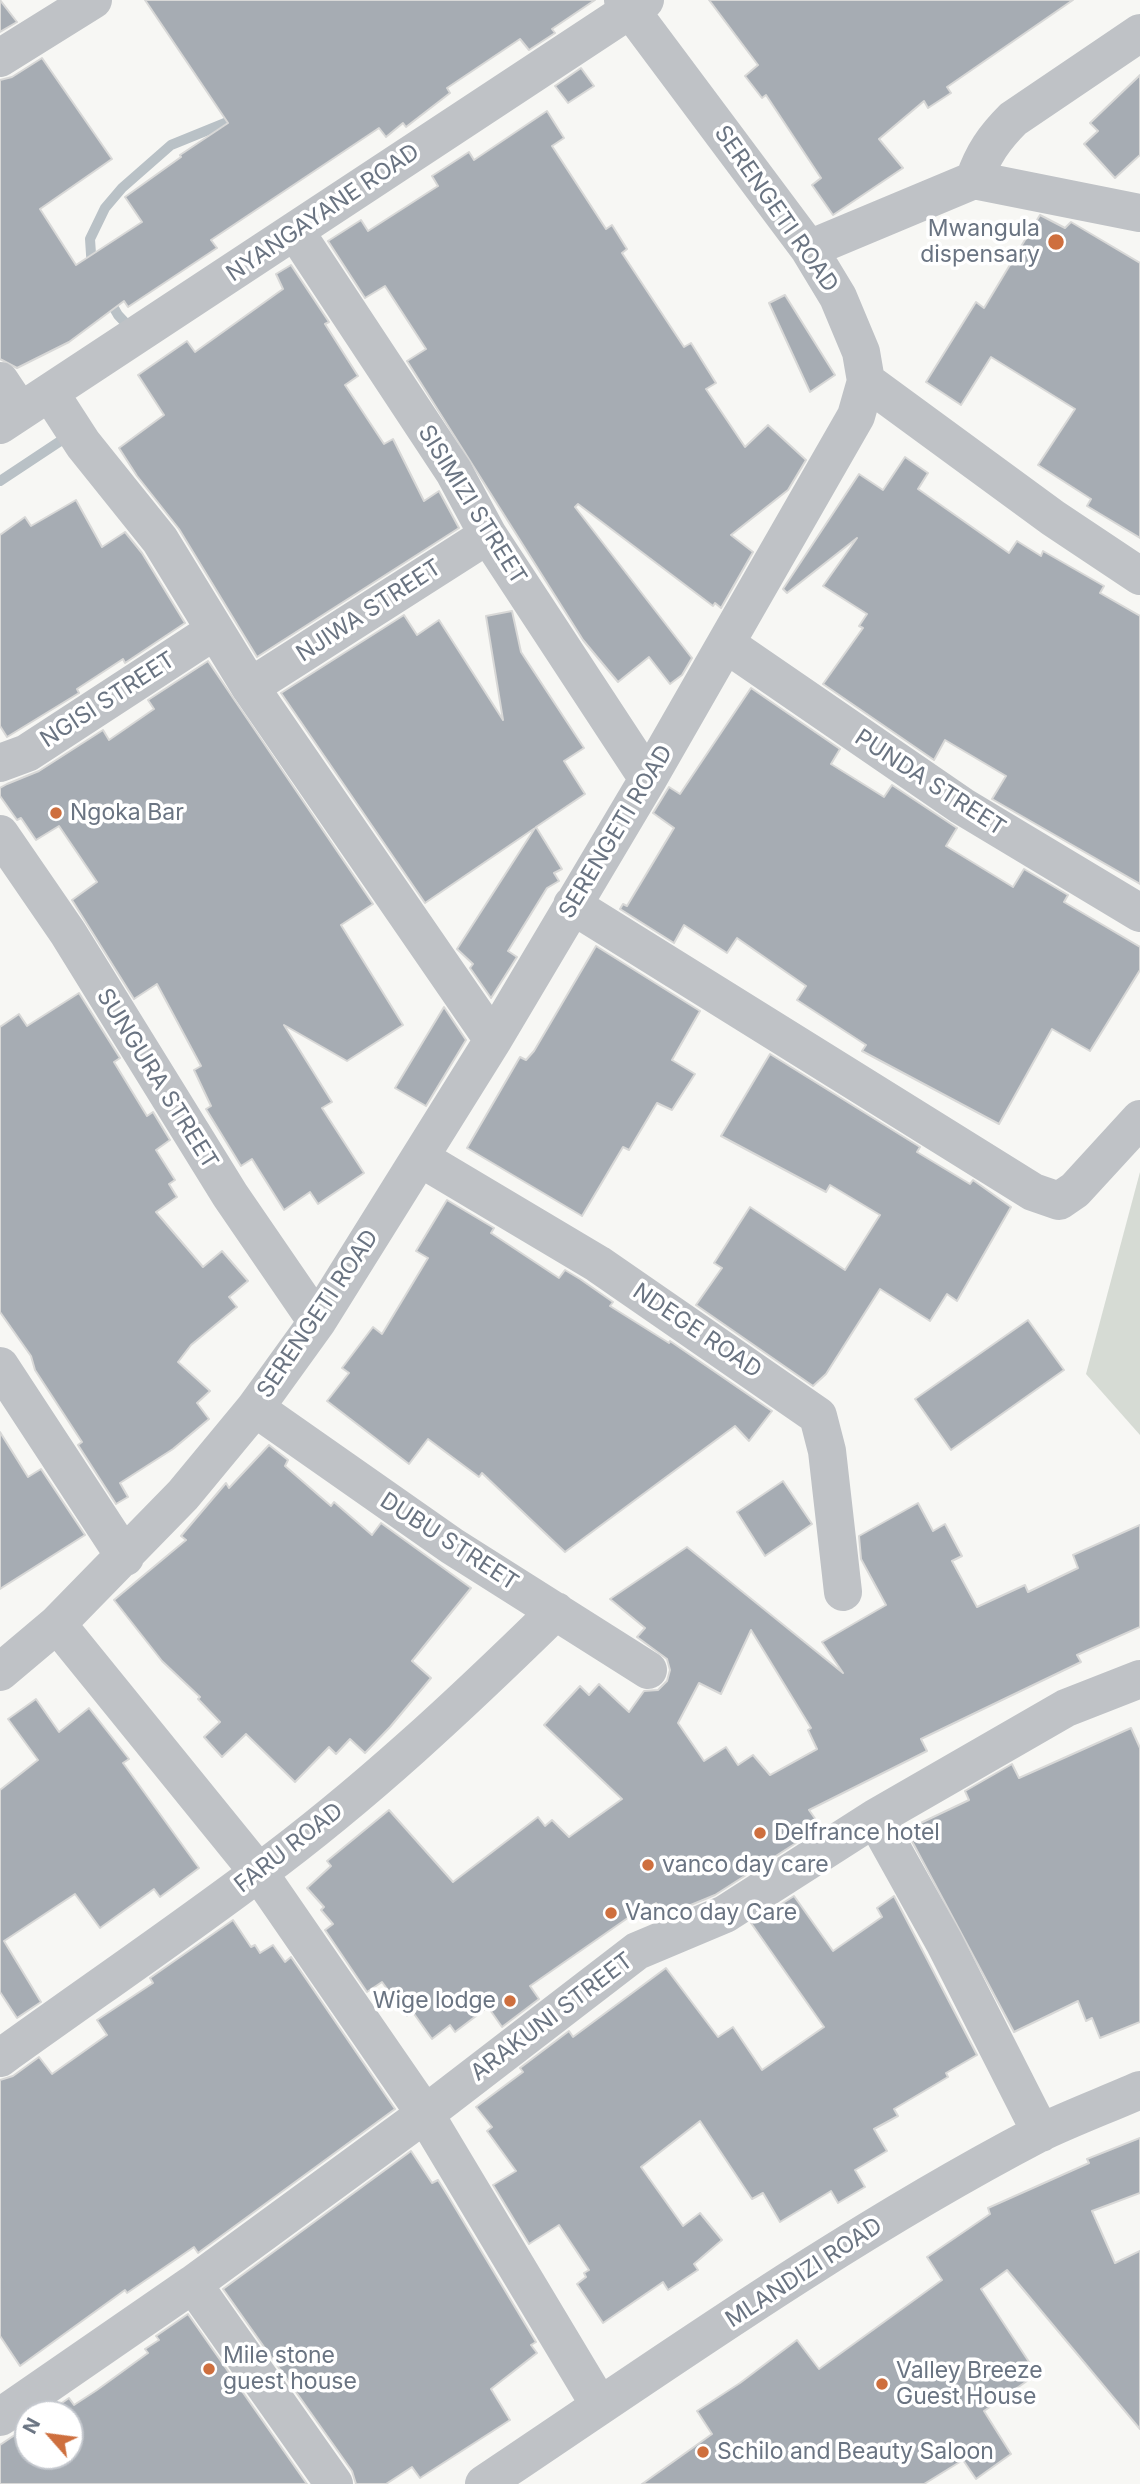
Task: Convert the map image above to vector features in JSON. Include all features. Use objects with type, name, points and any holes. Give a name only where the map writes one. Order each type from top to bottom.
[{"type":"street","points":[[0,58],[93,0]]},
{"type":"street","name":"NYANGAYANE ROAD","points":[[17,403],[295,232],[632,3]]},
{"type":"street","name":"SERENGETI ROAD","points":[[0,1672],[57,1625],[183,1495],[255,1408],[317,1322],[493,1040],[648,779],[856,416],[866,381],[861,352],[838,297],[810,249],[632,3]]},
{"type":"street","points":[[974,180],[982,156],[996,136],[1013,119],[1140,33]]},
{"type":"street","points":[[810,249],[974,180],[1140,213]]},
{"type":"street","name":"SISIMIZI STREET","points":[[295,232],[454,472],[488,535],[648,779]]},
{"type":"street","points":[[866,381],[1053,518],[1140,576]]},
{"type":"street","points":[[17,403],[83,444],[160,540],[250,687],[493,1040]]},
{"type":"street","name":"NJIWA STREET","points":[[250,687],[488,535]]},
{"type":"street","name":"NGISI STREET","points":[[0,763],[27,753],[214,631]]},
{"type":"street","name":"PUNDA STREET","points":[[726,644],[962,806],[1140,913]]},
{"type":"street","name":"SUNGURA STREET","points":[[0,834],[68,933],[223,1184],[317,1322]]},
{"type":"street","points":[[572,905],[1006,1176],[1059,1202],[1075,1190],[1140,1119]]},
{"type":"street","name":"NDEGE ROAD","points":[[420,1158],[598,1264],[818,1416],[827,1451],[843,1592]]},
{"type":"street","points":[[0,1366],[125,1557]]},
{"type":"street","name":"DUBU STREET","points":[[255,1408],[452,1546],[648,1670]]},
{"type":"street","name":"FARU ROAD","points":[[4,2046],[259,1873],[409,1751],[556,1611]]},
{"type":"street","points":[[57,1625],[259,1873],[425,2114],[600,2406]]},
{"type":"street","name":"ARAKUNI STREET","points":[[0,2417],[193,2284],[425,2114],[637,1951],[725,1914],[874,1818],[1066,1708],[1140,1679]]},
{"type":"street","points":[[874,1818],[944,1942],[1041,2133]]},
{"type":"street","name":"MLANDIZI ROAD","points":[[484,2484],[929,2194],[1041,2133],[1139,2092]]},
{"type":"street","points":[[193,2284],[334,2484]]},
{"type":"shaded area","points":[[1140,1172],[1140,1435],[1086,1374]]},
{"type":"building","points":[[0,0],[17,22],[0,32]]},
{"type":"building","points":[[145,0],[595,0],[552,29],[555,33],[529,50],[520,39],[447,88],[450,93],[406,127],[403,123],[386,137],[379,128],[211,240],[217,248],[128,307],[124,301],[69,342],[17,368],[0,359],[0,80],[12,77],[42,58],[112,159],[40,209],[76,265],[142,222],[125,197],[228,123]]},
{"type":"building","points":[[709,0],[1073,0],[947,87],[951,93],[928,108],[924,101],[879,139],[903,168],[833,215],[812,185],[821,178],[766,95],[762,98],[745,76],[758,65]]},
{"type":"building","points":[[581,68],[594,86],[568,103],[555,86]]},
{"type":"building","points":[[1140,75],[1140,155],[1115,178],[1084,144],[1098,131],[1090,123]]},
{"type":"building","points":[[547,111],[564,138],[552,146],[606,229],[612,225],[627,249],[622,253],[684,347],[691,343],[716,383],[706,389],[745,447],[768,425],[806,460],[788,490],[731,535],[753,552],[721,608],[715,603],[713,606],[578,504],[575,507],[692,658],[682,675],[670,684],[649,657],[618,682],[583,640],[407,361],[426,349],[385,286],[365,298],[328,241],[361,220],[368,231],[438,186],[432,176],[469,152],[474,160]]},
{"type":"building","points":[[1040,215],[1065,228],[1071,222],[1140,263],[1140,538],[1087,506],[1091,499],[1038,465],[1075,409],[991,357],[961,405],[926,382],[976,302],[984,308]]},
{"type":"building","points":[[291,265],[329,322],[325,324],[358,376],[345,385],[384,444],[393,439],[424,501],[439,491],[459,528],[257,657],[179,529],[137,476],[119,448],[164,415],[138,375],[187,341],[195,352],[283,289],[276,274]]},
{"type":"building","points":[[785,295],[835,375],[810,392],[769,303]]},
{"type":"building","points":[[905,457],[928,473],[918,489],[1009,553],[1017,541],[1041,556],[1043,551],[1104,586],[1100,593],[1140,616],[1140,884],[992,799],[1006,776],[945,740],[934,760],[823,684],[863,628],[859,626],[867,614],[823,586],[857,538],[787,593],[783,589],[859,474],[883,490]]},
{"type":"building","points":[[76,500],[102,547],[125,532],[142,553],[185,623],[125,663],[123,659],[77,689],[79,693],[7,737],[0,726],[0,535],[25,517],[31,526]]},
{"type":"building","points":[[512,611],[521,652],[584,748],[564,761],[585,794],[536,827],[562,869],[554,873],[559,881],[547,888],[508,951],[517,957],[491,998],[470,968],[473,964],[457,949],[535,828],[425,903],[281,693],[404,615],[417,635],[439,620],[503,720],[486,616]]},
{"type":"building","points":[[208,661],[373,904],[341,925],[403,1025],[347,1061],[284,1025],[332,1102],[322,1108],[364,1173],[318,1204],[310,1192],[284,1210],[252,1159],[241,1166],[206,1109],[211,1106],[194,1070],[201,1066],[157,984],[134,999],[72,900],[97,882],[59,826],[36,840],[21,818],[17,820],[0,796],[0,788],[39,771],[103,730],[109,740],[154,709],[148,700]]},
{"type":"building","points":[[751,688],[840,749],[831,764],[884,797],[892,785],[957,828],[946,846],[1013,887],[1024,869],[1068,895],[1064,902],[1140,947],[1140,970],[1090,1051],[1052,1029],[999,1124],[862,1051],[866,1045],[797,1000],[806,986],[737,938],[727,953],[684,925],[674,943],[620,909],[623,904],[627,906],[674,828],[653,813],[669,787],[680,794]]},
{"type":"building","points":[[596,946],[700,1011],[672,1060],[695,1074],[672,1110],[657,1103],[629,1150],[623,1147],[582,1216],[467,1148],[520,1057],[526,1060],[534,1051]]},
{"type":"building","points":[[79,993],[120,1058],[114,1062],[147,1116],[153,1112],[170,1140],[156,1150],[175,1180],[169,1184],[177,1197],[156,1212],[203,1267],[222,1251],[248,1281],[229,1297],[237,1307],[191,1345],[178,1362],[210,1391],[197,1403],[209,1419],[173,1449],[120,1483],[128,1497],[116,1504],[78,1445],[82,1442],[35,1370],[31,1356],[0,1312],[0,1027],[19,1014],[27,1026]]},
{"type":"building","points":[[444,1007],[466,1040],[426,1106],[395,1088]]},
{"type":"building","points":[[770,1054],[920,1147],[917,1152],[970,1184],[973,1180],[1011,1207],[957,1301],[947,1294],[930,1321],[880,1289],[826,1374],[813,1386],[696,1305],[722,1268],[714,1263],[750,1207],[845,1270],[880,1215],[830,1185],[826,1192],[721,1136]]},
{"type":"building","points":[[447,1200],[494,1228],[491,1233],[559,1278],[565,1270],[580,1279],[613,1302],[610,1306],[669,1343],[670,1341],[772,1411],[749,1441],[735,1426],[565,1552],[482,1473],[479,1477],[428,1439],[409,1464],[327,1401],[349,1373],[342,1368],[373,1327],[382,1334],[428,1258],[416,1251]]},
{"type":"building","points":[[1028,1320],[1064,1370],[951,1450],[915,1399]]},
{"type":"building","points":[[0,1432],[28,1477],[41,1469],[85,1535],[0,1589]]},
{"type":"building","points":[[269,1445],[288,1460],[285,1466],[331,1506],[334,1502],[372,1535],[381,1523],[471,1588],[412,1661],[431,1678],[390,1727],[365,1753],[350,1739],[336,1754],[329,1747],[295,1782],[246,1734],[222,1757],[204,1737],[220,1722],[198,1699],[200,1697],[162,1661],[114,1600],[186,1540],[181,1536],[226,1483],[229,1488]]},
{"type":"building","points":[[783,1481],[812,1524],[765,1556],[737,1512]]},
{"type":"building","points":[[918,1503],[933,1531],[945,1524],[962,1556],[952,1561],[977,1607],[1025,1585],[1028,1592],[1078,1568],[1073,1555],[1140,1525],[1140,1627],[1077,1655],[1081,1662],[921,1739],[927,1751],[809,1810],[821,1827],[715,1895],[664,1916],[656,1903],[647,1909],[645,1906],[530,1986],[539,1999],[502,2027],[488,2007],[455,2032],[450,2025],[432,2039],[412,2011],[407,2016],[382,1982],[367,1992],[325,1930],[333,1924],[321,1910],[324,1907],[307,1888],[331,1866],[327,1861],[389,1810],[453,1882],[538,1817],[545,1826],[552,1820],[569,1837],[622,1799],[544,1725],[580,1686],[589,1695],[599,1684],[629,1712],[644,1691],[658,1690],[667,1681],[670,1670],[667,1659],[637,1637],[645,1628],[610,1599],[687,1547],[843,1673],[822,1642],[886,1605],[861,1559],[859,1536]],"holes":[[[751,1630],[811,1728],[808,1730],[817,1749],[770,1775],[753,1755],[738,1765],[726,1747],[704,1761],[678,1723],[699,1683],[721,1694]]]},
{"type":"building","points":[[36,1699],[59,1732],[89,1708],[129,1759],[123,1763],[199,1868],[160,1897],[154,1889],[100,1928],[75,1894],[4,1941],[41,2002],[17,2018],[0,1992],[0,1790],[38,1760],[8,1719]]},
{"type":"building","points":[[1131,1728],[1140,1748],[1140,2022],[1100,2038],[1092,2018],[1086,2021],[1078,2001],[1014,2032],[906,1830],[969,1800],[965,1791],[1012,1764],[1019,1778]]},
{"type":"building","points":[[794,1896],[833,1951],[882,1917],[877,1908],[894,1896],[977,2055],[946,2073],[948,2077],[894,2109],[898,2116],[874,2129],[887,2151],[855,2170],[865,2187],[838,2203],[831,2191],[780,2222],[763,2193],[752,2199],[700,2121],[641,2167],[683,2226],[700,2213],[722,2240],[694,2264],[698,2270],[668,2290],[663,2282],[603,2323],[577,2284],[586,2277],[584,2273],[589,2270],[559,2225],[529,2244],[493,2185],[516,2171],[487,2131],[492,2127],[476,2107],[523,2072],[520,2068],[569,2031],[573,2037],[666,1968],[718,2037],[733,2027],[762,2070],[824,2027],[751,1923]]},
{"type":"building","points":[[233,1920],[251,1947],[255,1945],[260,1953],[273,1945],[285,1962],[291,1957],[395,2109],[198,2253],[194,2247],[127,2293],[125,2290],[20,2366],[0,2336],[0,2080],[13,2076],[39,2057],[52,2074],[107,2035],[97,2020],[153,1983],[150,1978]]},
{"type":"building","points":[[1140,2138],[1140,2193],[1092,2211],[1115,2263],[1140,2251],[1140,2429],[1007,2270],[981,2289],[1037,2374],[984,2411],[1011,2454],[976,2479],[963,2460],[924,2484],[642,2484],[712,2434],[697,2411],[797,2340],[819,2369],[942,2280],[927,2257],[990,2214],[988,2208],[1089,2163],[1087,2159]]},
{"type":"building","points":[[411,2151],[432,2183],[438,2180],[448,2196],[536,2342],[531,2345],[537,2353],[491,2389],[510,2420],[420,2478],[412,2467],[386,2484],[356,2484],[352,2471],[223,2289]]},
{"type":"building","points":[[188,2314],[307,2484],[0,2484],[0,2445],[14,2436],[14,2470],[84,2470],[84,2400],[82,2400],[148,2353],[145,2349],[159,2340],[156,2336]]},
{"type":"waterway","points":[[92,269],[90,239],[105,208],[122,188],[171,145],[235,119]]},
{"type":"waterway","points":[[107,296],[118,315],[132,330]]},
{"type":"waterway","points":[[0,481],[71,434]]},
{"type":"place","name":"Mwangula dispensary","points":[[1056,242]]},
{"type":"place","name":"Ngoka Bar","points":[[56,813]]},
{"type":"place","name":"Delfrance hotel","points":[[760,1833]]},
{"type":"place","name":"vanco day care","points":[[648,1865]]},
{"type":"place","name":"Vanco day Care","points":[[611,1913]]},
{"type":"place","name":"Wige lodge","points":[[510,2001]]},
{"type":"place","name":"Mile stone guest house","points":[[209,2369]]},
{"type":"place","name":"Valley Breeze Guest House","points":[[882,2384]]},
{"type":"place","name":"Schilo and Beauty Saloon","points":[[703,2452]]}]
